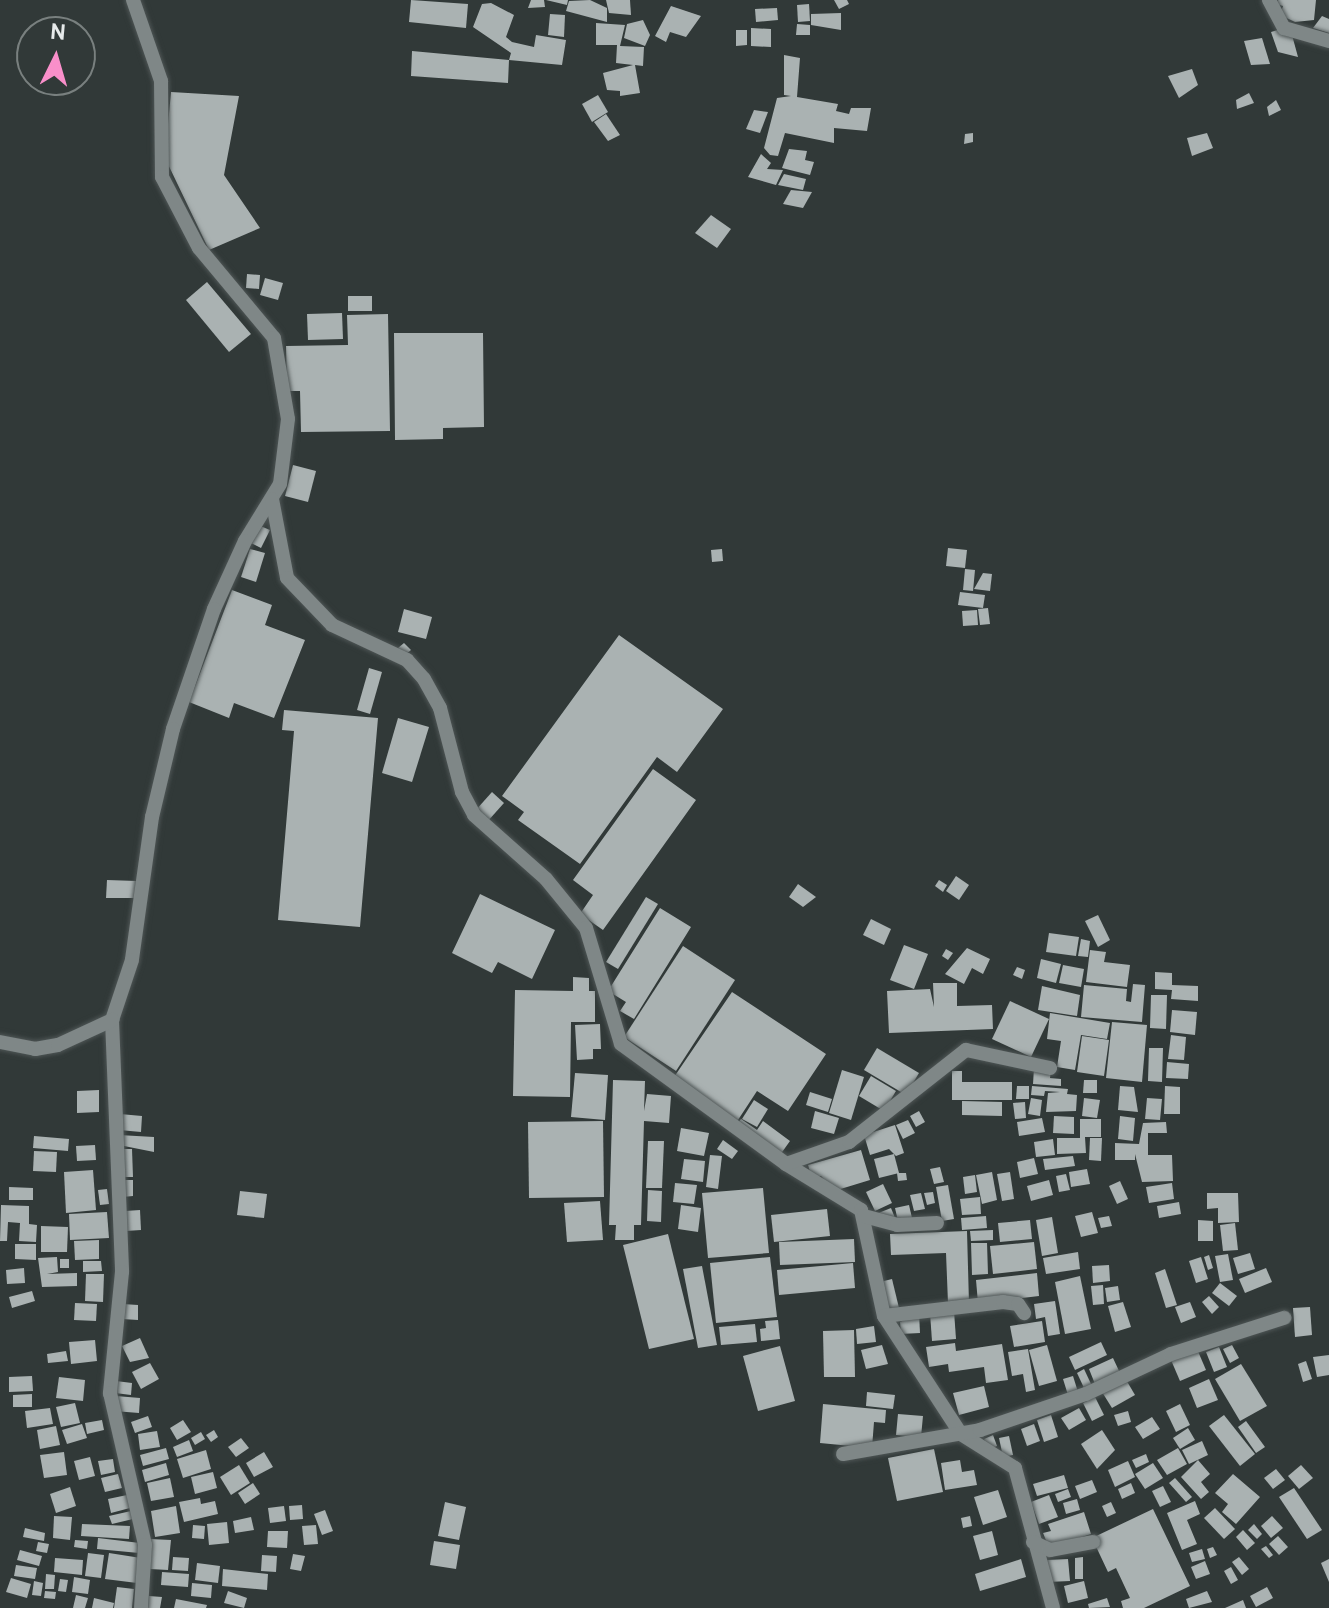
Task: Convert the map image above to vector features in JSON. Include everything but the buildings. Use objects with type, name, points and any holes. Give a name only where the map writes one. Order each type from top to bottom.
[{"type":"street","points":[[133,0],[161,81],[158,164],[167,190],[199,248],[274,338],[288,438],[283,473],[272,499],[245,541],[214,609],[173,729],[152,817],[132,960],[112,1020],[122,1272],[110,1393],[145,1545],[141,1608]]},
{"type":"street","points":[[1269,0],[1284,28],[1329,41]]},
{"type":"street","points":[[272,499],[287,578],[332,625],[407,660],[424,679],[440,708],[462,792],[474,815],[546,879],[586,928],[621,1044],[786,1164],[849,1200],[864,1216],[897,1225],[937,1223]]},
{"type":"street","points":[[0,1042],[35,1049],[58,1045],[112,1020]]},
{"type":"street","points":[[786,1164],[849,1142],[966,1050],[1050,1068]]},
{"type":"street","points":[[864,1216],[884,1316],[961,1434],[1015,1468],[1053,1608]]},
{"type":"street","points":[[884,1316],[1003,1302],[1018,1304],[1024,1313]]},
{"type":"street","points":[[843,1454],[961,1434],[1086,1394],[1162,1357],[1284,1318]]},
{"type":"street","points":[[1033,1542],[1050,1550],[1093,1542]]}]
